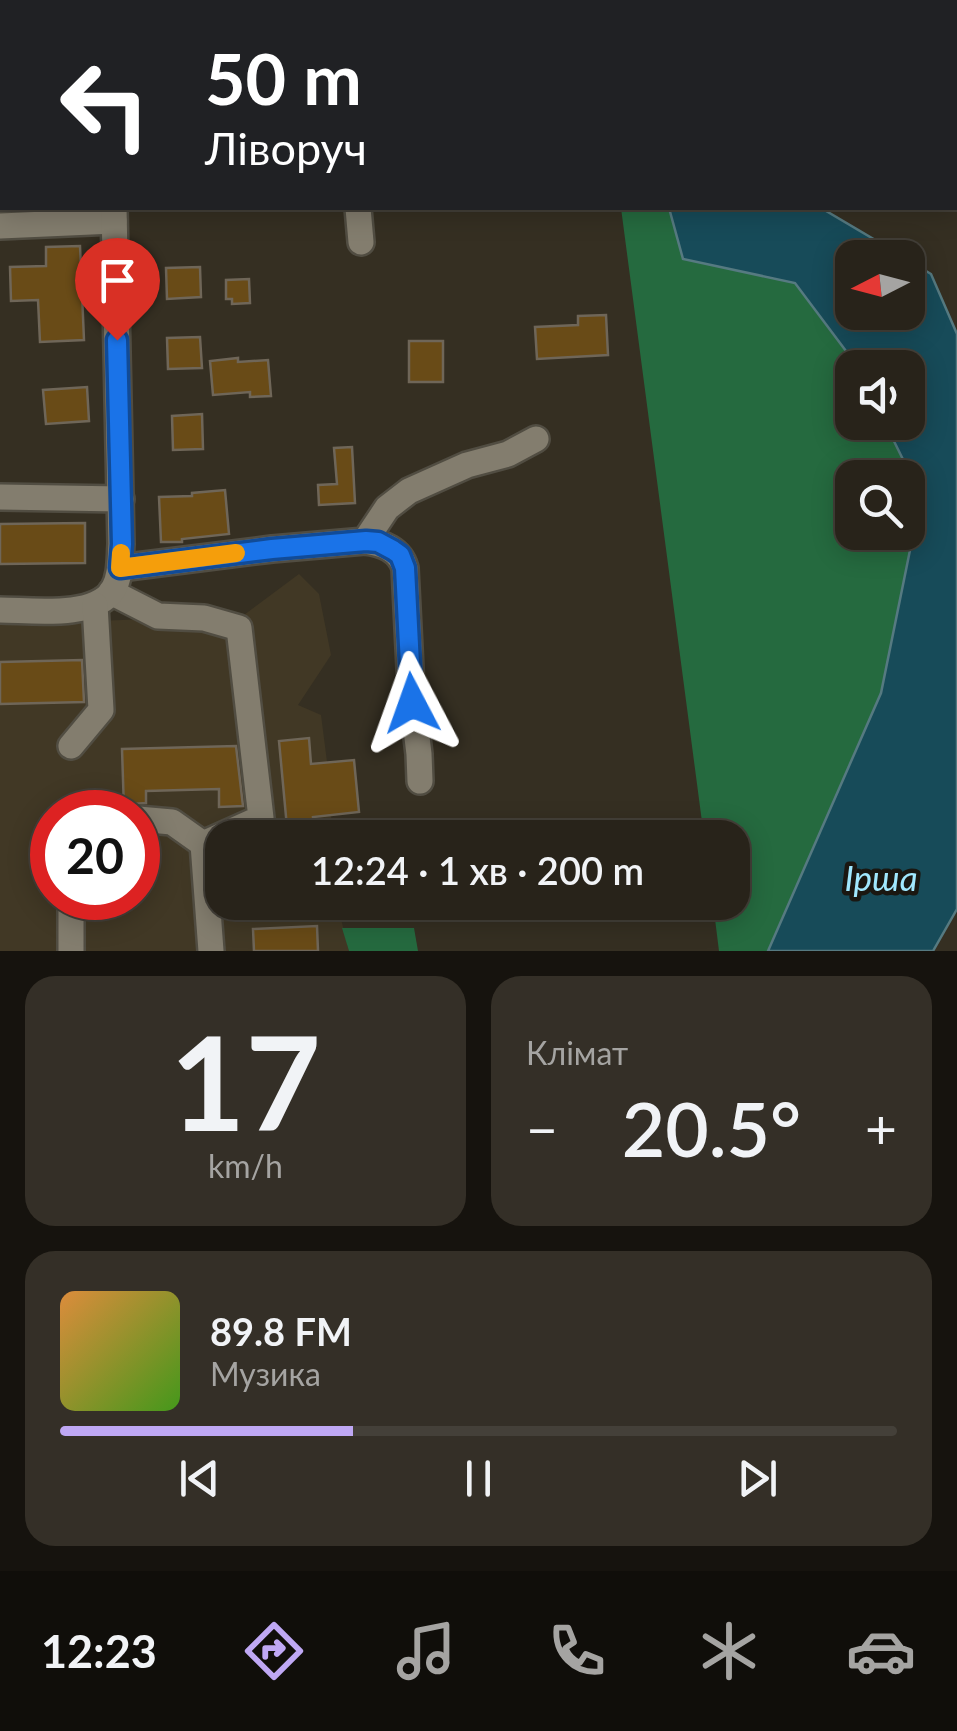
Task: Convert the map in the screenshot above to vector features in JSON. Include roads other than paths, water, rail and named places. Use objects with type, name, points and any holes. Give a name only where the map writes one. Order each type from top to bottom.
[{"type":"street","points":[[358,210],[361,242]]},
{"type":"street","points":[[0,226],[114,214],[121,499],[109,588],[101,710],[71,746]]},
{"type":"street","points":[[366,541],[388,508],[409,491],[468,465],[508,454],[536,438]]},
{"type":"street","points":[[0,497],[121,499]]},
{"type":"street","points":[[0,610],[77,609],[109,588],[272,549],[378,542],[400,555],[405,568],[420,781]]},
{"type":"street","points":[[109,588],[158,616],[204,618],[239,628],[261,818],[203,844]]},
{"type":"street","points":[[160,821],[172,822],[203,844]]},
{"type":"street","points":[[203,844],[210,951]]},
{"type":"street","points":[[70,951],[71,920]]},
{"type":"water","name":"Ірша","points":[[670,210],[824,210],[875,240],[835,240],[835,330],[925,330],[925,270],[931,274],[957,334],[957,909],[933,951],[768,951],[881,693],[910,550],[925,550],[925,460],[903,460],[893,440],[925,440],[925,350],[845,350],[795,283],[683,259]]}]
